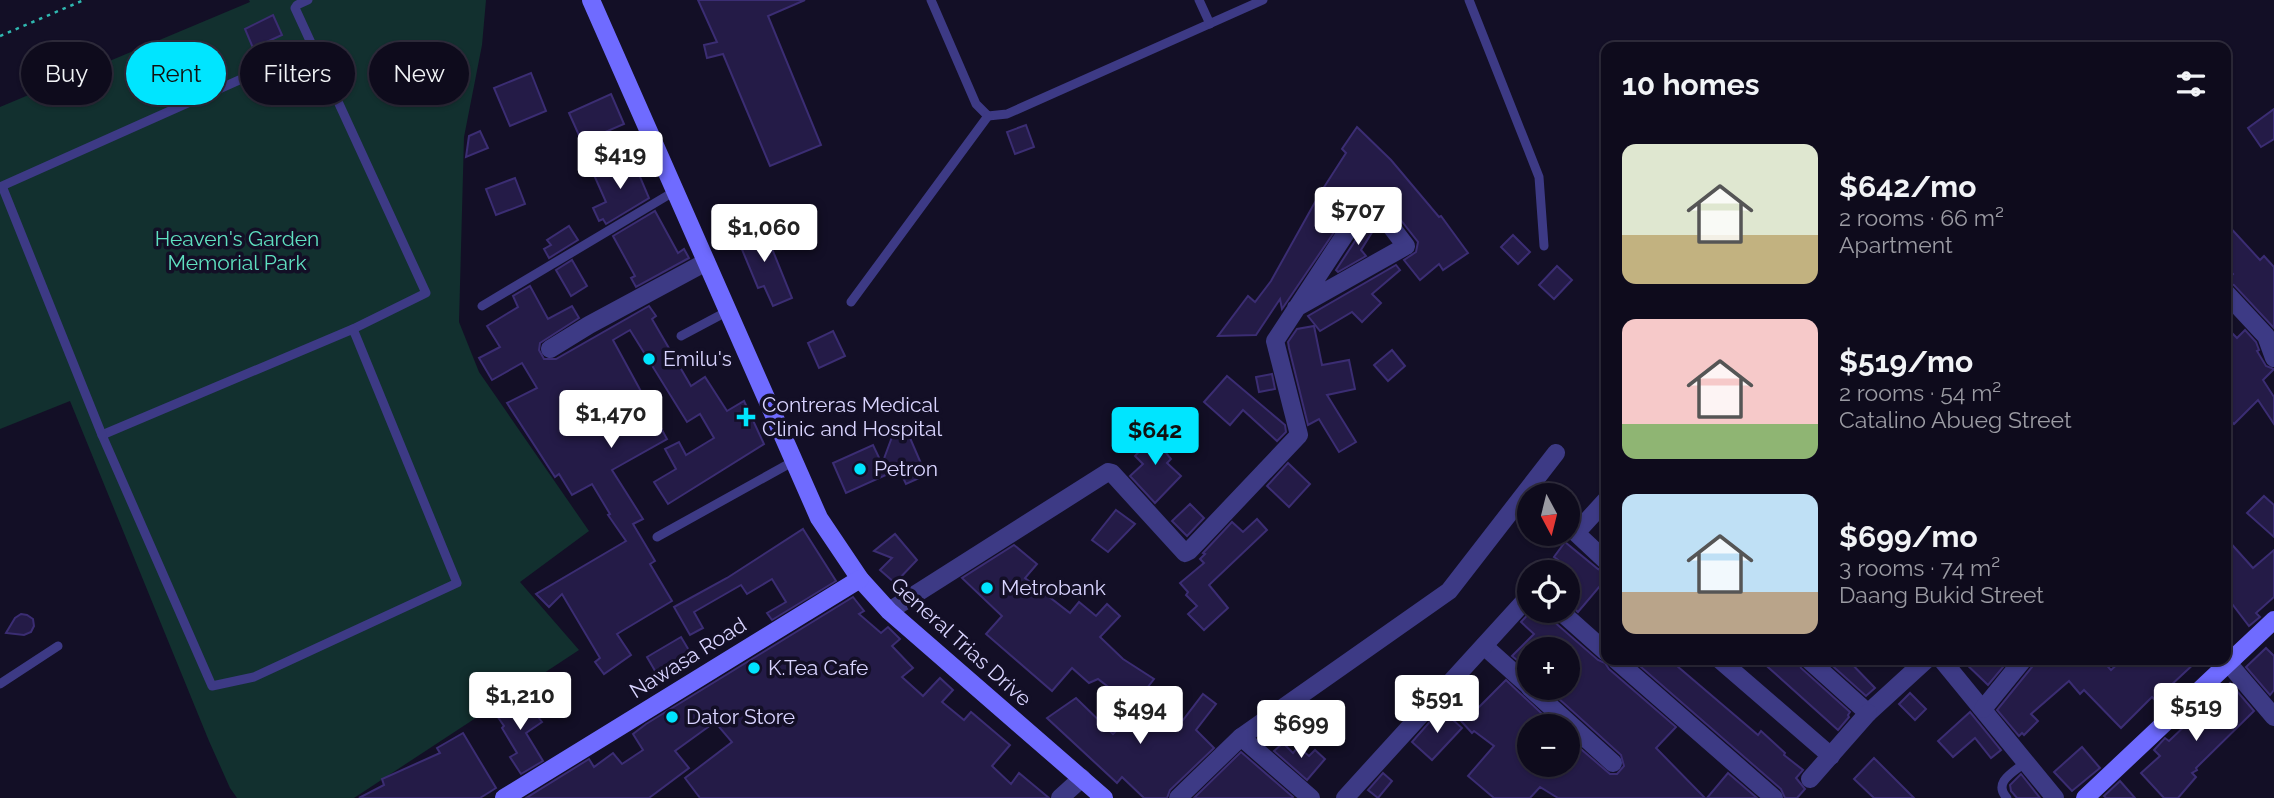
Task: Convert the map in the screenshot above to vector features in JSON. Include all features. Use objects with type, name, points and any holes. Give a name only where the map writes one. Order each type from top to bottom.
[{"type":"main road","name":"General Trias Drive","points":[[592,0],[819,518],[860,579],[889,611],[1104,798]]},
{"type":"main road","name":"Nawasa Road","points":[[504,798],[860,579]]},
{"type":"main road","points":[[2231,662],[2274,620]]},
{"type":"main road","points":[[2085,798],[2228,665]]},
{"type":"street","points":[[889,611],[1108,472],[1112,472],[1187,553],[1299,435],[1275,341],[1296,308],[1369,198],[1406,246],[1296,308]]},
{"type":"street","points":[[550,349],[706,262]]},
{"type":"street","points":[[2231,298],[2266,336],[2274,358]]},
{"type":"street","points":[[1178,798],[1241,737],[1449,591],[1556,453]]},
{"type":"street","points":[[1601,506],[1576,533],[1601,556]]},
{"type":"street","points":[[1345,798],[1517,609]]},
{"type":"street","points":[[1573,623],[1601,648]]},
{"type":"street","points":[[1484,646],[1517,676]]},
{"type":"street","points":[[1622,665],[1774,798]]},
{"type":"street","points":[[1726,665],[1831,756]]},
{"type":"street","points":[[1815,665],[1868,713]]},
{"type":"street","points":[[1811,779],[1868,713],[1921,665]]},
{"type":"street","points":[[1946,665],[2055,798]]},
{"type":"street","points":[[1983,709],[2019,665]]},
{"type":"street","points":[[2230,665],[2274,717]]},
{"type":"street","points":[[1543,700],[1613,763]]},
{"type":"street","points":[[1241,737],[1311,798]]},
{"type":"street","points":[[1060,798],[1082,778]]},
{"type":"lane","points":[[308,0],[295,8],[311,42]]},
{"type":"lane","points":[[931,0],[976,104],[988,116]]},
{"type":"lane","points":[[1199,0],[1210,24]]},
{"type":"lane","points":[[851,302],[988,116],[1007,114],[1263,0]]},
{"type":"lane","points":[[1469,0],[1539,177],[1544,246]]},
{"type":"lane","points":[[240,80],[2,186],[102,435],[212,686],[254,677],[457,583],[353,329]]},
{"type":"lane","points":[[102,435],[353,329],[426,293],[340,105]]},
{"type":"lane","points":[[482,306],[676,191]]},
{"type":"lane","points":[[681,336],[728,311]]},
{"type":"lane","points":[[657,537],[794,461]]},
{"type":"lane","points":[[0,684],[58,646]]},
{"type":"lane","points":[[2007,798],[2000,787],[2002,782],[2026,762]]},
{"type":"path","points":[[0,36],[84,0]]},
{"type":"green space","name":"Heaven's Garden Memorial Park","points":[[249,0],[486,0],[482,45],[464,137],[459,322],[479,372],[589,531],[520,582],[579,650],[354,798],[237,798],[209,741],[70,401],[0,429],[0,107],[21,98],[21,105],[112,105],[112,60],[126,54],[126,105],[226,105],[226,42],[155,42],[250,2]]},
{"type":"building","points":[[698,0],[805,0],[768,16],[821,145],[770,166],[723,54],[707,58],[704,45],[717,42]]},
{"type":"building","points":[[273,15],[282,35],[266,42],[250,42],[245,29]]},
{"type":"building","points":[[531,73],[546,111],[510,126],[494,88]]},
{"type":"building","points":[[611,94],[624,124],[582,142],[569,113]]},
{"type":"building","points":[[2274,109],[2274,139],[2261,147],[2248,128]]},
{"type":"building","points":[[1026,125],[1034,147],[1015,154],[1007,132]]},
{"type":"building","points":[[1357,127],[1391,160],[1439,217],[1441,216],[1468,253],[1443,270],[1439,264],[1420,280],[1404,260],[1416,252],[1418,242],[1378,191],[1364,188],[1282,309],[1280,299],[1256,335],[1218,336],[1248,296],[1255,302],[1271,281],[1346,153],[1342,149]]},
{"type":"building","points":[[480,131],[488,148],[466,157],[469,136]]},
{"type":"building","points":[[632,158],[649,198],[606,224],[603,219],[599,221],[593,208],[606,202],[594,175]]},
{"type":"building","points":[[515,178],[525,204],[496,215],[486,189]]},
{"type":"building","points":[[655,211],[678,253],[684,249],[689,258],[636,287],[631,278],[635,276],[613,236]]},
{"type":"building","points":[[1370,218],[1376,226],[1361,250],[1366,256],[1338,272],[1336,270]]},
{"type":"building","points":[[762,224],[792,298],[773,306],[764,286],[758,288],[736,235]]},
{"type":"building","points":[[569,226],[578,240],[549,258],[544,249],[551,245],[547,240]]},
{"type":"building","points":[[2231,228],[2260,260],[2264,256],[2274,267],[2274,328],[2231,284]]},
{"type":"building","points":[[1513,235],[1530,252],[1518,264],[1501,247]]},
{"type":"building","points":[[572,260],[587,286],[571,296],[556,270]]},
{"type":"building","points":[[1396,265],[1400,270],[1372,294],[1381,303],[1362,322],[1352,312],[1320,331],[1308,316]]},
{"type":"building","points":[[1557,266],[1572,280],[1554,299],[1539,285]]},
{"type":"building","points":[[530,286],[548,319],[572,306],[579,318],[540,343],[539,350],[544,359],[556,359],[649,306],[656,316],[652,319],[691,386],[705,377],[727,411],[744,401],[764,444],[668,504],[654,482],[676,469],[665,449],[679,442],[686,455],[714,438],[700,414],[687,422],[630,330],[613,340],[667,439],[612,470],[643,519],[633,524],[655,561],[650,564],[672,601],[617,634],[631,655],[604,674],[595,662],[600,658],[562,594],[549,607],[536,594],[626,541],[608,515],[610,514],[592,484],[572,495],[559,474],[555,477],[507,403],[537,388],[522,363],[492,380],[479,358],[500,347],[487,326],[518,307],[513,296]]},
{"type":"building","points":[[1314,326],[1322,365],[1349,360],[1355,389],[1327,395],[1356,442],[1339,452],[1319,419],[1308,425],[1289,348],[1288,342],[1297,329]]},
{"type":"building","points":[[2245,330],[2256,342],[2257,351],[2266,366],[2274,369],[2263,380],[2274,397],[2274,424],[2258,400],[2234,424],[2231,421],[2231,332],[2237,338]]},
{"type":"building","points":[[833,331],[845,356],[819,368],[808,343]]},
{"type":"building","points":[[1392,350],[1405,366],[1388,381],[1374,365]]},
{"type":"building","points":[[1272,374],[1275,389],[1259,392],[1256,377]]},
{"type":"building","points":[[1227,376],[1285,425],[1286,432],[1277,441],[1243,410],[1230,425],[1204,402]]},
{"type":"building","points":[[1161,427],[1171,436],[1162,448],[1171,459],[1167,463],[1181,476],[1155,503],[1130,476],[1143,464],[1135,456]]},
{"type":"building","points":[[907,431],[926,475],[906,484],[899,469],[846,493],[833,463],[873,445],[882,464],[892,437]]},
{"type":"building","points":[[1288,463],[1310,484],[1289,507],[1267,486]]},
{"type":"building","points":[[2264,496],[2274,505],[2274,537],[2247,513]]},
{"type":"building","points":[[1190,504],[1204,518],[1187,536],[1172,521]]},
{"type":"building","points":[[1116,510],[1135,524],[1108,552],[1092,540]]},
{"type":"building","points":[[1257,519],[1267,530],[1209,585],[1228,608],[1204,630],[1188,614],[1197,606],[1186,595],[1188,592],[1180,583],[1204,563],[1200,559],[1205,554],[1203,553],[1232,522],[1243,532]]},
{"type":"building","points":[[803,529],[836,581],[772,620],[767,613],[786,602],[772,579],[747,594],[741,585],[694,612],[703,628],[690,635],[674,607],[727,578]]},
{"type":"building","points":[[895,534],[917,560],[895,583],[880,570],[892,558],[874,551]]},
{"type":"building","points":[[2231,544],[2253,568],[2274,550],[2274,597],[2256,613],[2260,617],[2249,626],[2231,603]]},
{"type":"building","points":[[1014,545],[1037,564],[1025,578],[1070,613],[1079,602],[1096,616],[1107,604],[1120,616],[1100,637],[1123,659],[1154,679],[1133,706],[1098,679],[1089,683],[1072,668],[1052,691],[986,634],[1002,616],[962,578]]},
{"type":"building","points":[[1562,546],[1570,546],[1601,570],[1601,585],[1580,610],[1580,560],[1558,560],[1554,557]]},
{"type":"building","points":[[853,597],[864,611],[859,614],[881,633],[888,627],[900,639],[892,646],[913,668],[902,677],[923,696],[940,678],[953,690],[942,702],[964,720],[971,712],[1010,745],[992,766],[1011,784],[1019,773],[1049,798],[700,798],[685,778],[732,742],[715,722],[675,751],[689,768],[649,798],[526,798],[589,759],[594,767],[613,753],[622,764],[643,750],[633,734],[646,724]]},
{"type":"building","points":[[21,614],[33,619],[31,632],[24,635],[6,633],[15,618]]},
{"type":"building","points":[[1522,623],[1555,623],[1572,637],[1531,637],[1534,634]]},
{"type":"building","points":[[681,637],[693,657],[658,676],[647,657]]},
{"type":"building","points":[[1580,644],[1676,727],[1656,748],[1705,798],[1558,798],[1540,787],[1530,798],[1494,798],[1468,776],[1494,746],[1474,731],[1472,733],[1461,721],[1471,711],[1473,713],[1506,680],[1517,690],[1517,700],[1527,700],[1542,714],[1517,714],[1517,777],[1580,777],[1580,748],[1610,774],[1617,774],[1624,766],[1621,755],[1580,718],[1580,714],[1576,714],[1560,700],[1580,700]]},
{"type":"building","points":[[2266,648],[2274,656],[2274,690],[2270,695],[2246,667]]},
{"type":"building","points":[[1639,665],[1676,665],[1758,735],[1761,731],[1803,770],[1796,778],[1805,789],[1797,798],[1785,798],[1781,789]]},
{"type":"building","points":[[1766,665],[1800,665],[1850,712],[1838,730]]},
{"type":"building","points":[[1832,665],[1853,665],[1875,688],[1866,696]]},
{"type":"building","points":[[1967,665],[2005,665],[1988,685]]},
{"type":"building","points":[[2106,665],[2111,670],[2116,665],[2193,665],[2155,700],[2152,697],[2121,728],[2084,690],[2080,694],[2069,681],[2031,714],[2038,721],[2024,735],[2022,733],[2019,736],[1997,710],[2032,667]]},
{"type":"building","points":[[2230,683],[2254,711],[2196,768],[2192,773],[2196,777],[2178,798],[2164,798],[2141,773],[2160,756],[2154,750],[2165,738],[2169,741]]},
{"type":"building","points":[[1910,693],[1926,709],[1915,720],[1899,704]]},
{"type":"building","points":[[520,694],[542,722],[526,733],[543,761],[521,774],[510,757],[517,753],[495,713]]},
{"type":"building","points":[[1203,694],[1216,704],[1196,730],[1214,748],[1170,790],[1167,798],[1144,798],[1122,777],[1117,783],[1047,718],[1076,698],[1113,734],[1135,712],[1153,729],[1168,709],[1183,720]]},
{"type":"building","points":[[1441,709],[1462,728],[1432,760],[1412,742]]},
{"type":"building","points":[[1970,712],[2001,750],[1991,758],[1975,738],[1953,757],[1938,741]]},
{"type":"building","points":[[463,733],[496,788],[480,798],[359,798],[384,785],[382,779],[440,753],[437,748]]},
{"type":"building","points":[[1283,743],[1293,753],[1298,747],[1309,756],[1315,750],[1325,759],[1307,780],[1274,751]]},
{"type":"building","points":[[2082,747],[2100,768],[2072,791],[2054,772]]},
{"type":"building","points":[[1241,752],[1293,797],[1194,798]]},
{"type":"building","points":[[1874,758],[1914,798],[1874,798],[1854,779]]},
{"type":"building","points":[[1383,773],[1392,781],[1378,798],[1368,790]]},
{"type":"building","points":[[1728,773],[1757,798],[1707,798]]},
{"type":"building","points":[[2021,774],[2040,798],[2017,798],[2011,791],[2010,785]]},
{"type":"building","points":[[2120,781],[2135,798],[2104,796]]},
{"type":"place","name":"Emilu's","points":[[649,359]]},
{"type":"place","name":"Contreras Medical Clinic and Hospital","points":[[746,417]]},
{"type":"place","name":"Petron","points":[[860,469]]},
{"type":"place","name":"Metrobank","points":[[987,588]]},
{"type":"place","name":"K.Tea Cafe","points":[[754,668]]},
{"type":"place","name":"Dator Store","points":[[672,717]]}]
